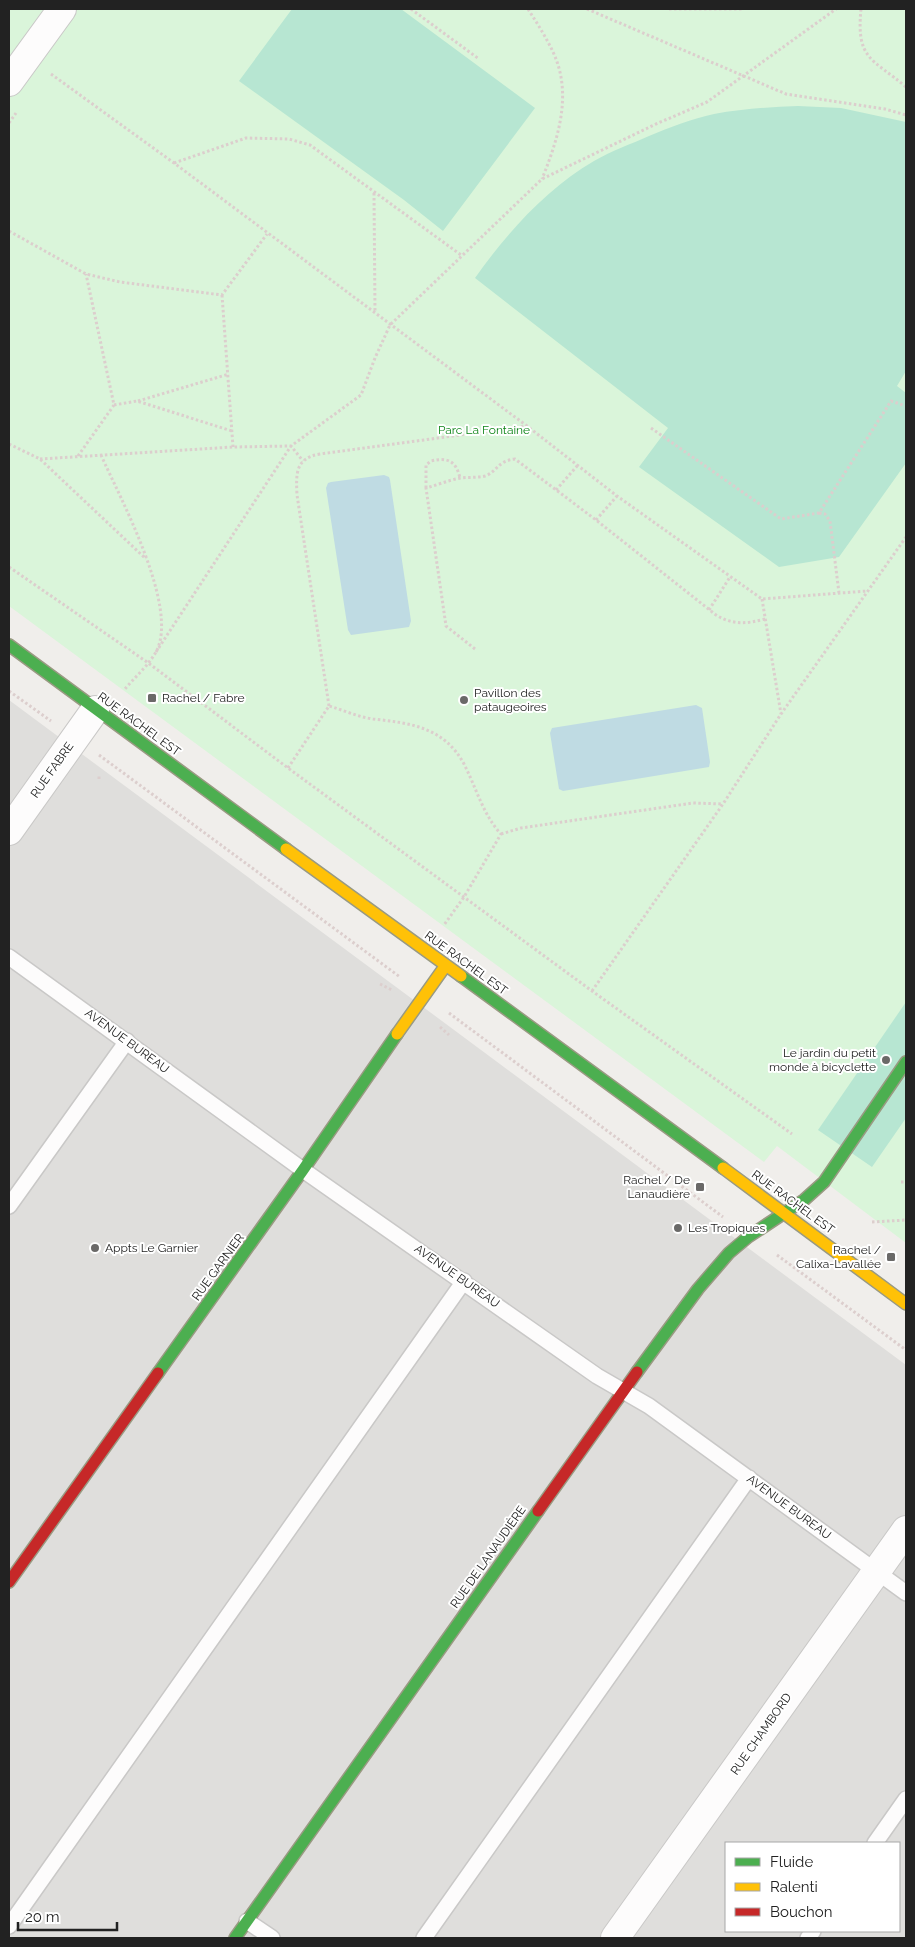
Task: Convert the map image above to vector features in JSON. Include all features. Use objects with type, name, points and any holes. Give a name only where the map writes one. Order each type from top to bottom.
[{"type":"street","points":[[9,82],[62,9]]},
{"type":"street","name":"RUE RACHEL EST","points":[[9,645],[906,1304]]},
{"type":"street","name":"RUE FABRE","points":[[9,831],[95,710]]},
{"type":"street","name":"RUE GARNIER","points":[[9,1582],[304,1170],[446,965]]},
{"type":"street","name":"RUE DE LANAUDIÈRE","points":[[235,1938],[622,1391],[718,1264],[749,1236],[786,1214],[815,1192],[824,1182],[906,1062]]},
{"type":"street","name":"RUE CHAMBORD","points":[[615,1938],[906,1530]]},
{"type":"lane","name":"AVENUE BUREAU","points":[[9,957],[304,1170],[597,1376],[648,1406],[906,1593]]},
{"type":"lane","points":[[9,1206],[127,1041]]},
{"type":"lane","points":[[9,1926],[464,1281]]},
{"type":"lane","points":[[424,1938],[749,1478]]},
{"type":"lane","points":[[876,1842],[906,1799]]},
{"type":"lane","points":[[248,1921],[272,1938]]},
{"type":"path","points":[[411,9],[479,59]]},
{"type":"path","points":[[528,9],[554,53],[560,74],[562,94],[562,114],[559,132],[542,178]]},
{"type":"path","points":[[587,9],[786,94],[885,109],[906,115]]},
{"type":"path","points":[[668,9],[743,9]]},
{"type":"path","points":[[124,690],[156,652],[291,446],[361,395],[390,325],[461,255],[542,178],[707,102],[746,76],[836,9]]},
{"type":"path","points":[[861,9],[859,34],[864,51],[876,64],[906,87]]},
{"type":"path","points":[[55,76],[375,312],[617,496],[762,599],[867,591]]},
{"type":"path","points":[[174,163],[246,138],[289,139],[310,145],[461,255]]},
{"type":"path","points":[[374,192],[375,312]]},
{"type":"path","points":[[9,231],[86,274],[120,282],[222,295]]},
{"type":"path","points":[[233,447],[222,295],[267,234]]},
{"type":"path","points":[[86,274],[114,405]]},
{"type":"path","points":[[78,456],[114,405],[137,401],[229,374]]},
{"type":"path","points":[[137,401],[232,431]]},
{"type":"path","points":[[819,512],[891,401],[906,406]]},
{"type":"path","points":[[288,768],[328,706],[297,495],[296,477],[303,461],[311,456],[320,454],[526,426]]},
{"type":"path","points":[[651,428],[781,519],[819,512],[825,514],[830,521],[839,593]]},
{"type":"path","points":[[9,444],[40,459],[148,562]]},
{"type":"path","points":[[40,459],[233,447],[291,446]]},
{"type":"path","points":[[291,446],[303,461]]},
{"type":"path","points":[[100,455],[148,562],[161,607],[160,634],[156,652]]},
{"type":"path","points":[[460,478],[454,463],[446,459],[431,461],[426,466],[426,488],[446,626],[475,649]]},
{"type":"path","points":[[426,488],[460,478],[484,476],[491,473],[506,460],[515,459],[596,520],[709,610],[726,621],[736,623],[765,619]]},
{"type":"path","points":[[556,490],[578,465]]},
{"type":"path","points":[[596,520],[617,496]]},
{"type":"path","points":[[592,991],[723,804],[781,714],[906,537]]},
{"type":"path","points":[[9,567],[147,662],[592,991],[792,1134]]},
{"type":"path","points":[[709,610],[730,577]]},
{"type":"path","points":[[762,599],[781,714]]},
{"type":"path","points":[[9,691],[426,995],[749,1236],[906,1350]]},
{"type":"path","points":[[328,706],[371,718],[401,722],[434,732],[450,745],[463,762],[493,826],[501,834]]},
{"type":"path","points":[[444,925],[464,897],[501,834],[521,828],[693,803],[723,804]]},
{"type":"path","points":[[901,1182],[906,1182]]},
{"type":"path","points":[[872,1222],[906,1220]]},
{"type":"shaded area","points":[[9,700],[906,1365],[906,1938],[9,1938]]},
{"type":"green space","name":"Parc La Fontaine","points":[[9,9],[906,9],[906,1243],[777,1146],[764,1162],[9,606]]},
{"type":"green space","points":[[292,9],[401,9],[535,108],[443,231],[404,200],[239,81]]},
{"type":"green space","points":[[798,106],[841,108],[906,122],[906,371],[897,386],[906,393],[906,463],[839,557],[779,567],[639,467],[668,428],[475,278],[528,213],[560,184],[601,157],[665,129],[706,116],[724,112]]},
{"type":"green space","name":"Le jardin du petit monde à bicyclette","points":[[906,1002],[906,1118],[872,1167],[818,1130]]},
{"type":"water","points":[[384,475],[389,477],[390,480],[411,621],[409,627],[351,635],[348,630],[326,488],[328,483],[331,482]]},
{"type":"water","points":[[696,705],[702,708],[710,762],[709,767],[563,791],[559,789],[550,733],[552,728]]},
{"type":"traffic: fast","points":[[9,645],[286,849]]},
{"type":"traffic: fast","points":[[461,976],[723,1168]]},
{"type":"traffic: fast","points":[[158,1373],[303,1170],[397,1034]]},
{"type":"traffic: fast","points":[[637,1372],[698,1289],[729,1253],[748,1237],[804,1200],[824,1182],[906,1062]]},
{"type":"traffic: fast","points":[[235,1938],[538,1511]]},
{"type":"traffic: slow","points":[[286,849],[461,976]]},
{"type":"traffic: slow","points":[[397,1034],[446,965]]},
{"type":"traffic: slow","points":[[723,1168],[906,1304]]},
{"type":"traffic: jam","points":[[538,1511],[637,1372]]},
{"type":"traffic: jam","points":[[9,1582],[158,1373]]},
{"type":"place","name":"Rachel / Fabre","points":[[152,698]]},
{"type":"place","name":"Pavillon des pataugeoires","points":[[464,700]]},
{"type":"place","name":"Le jardin du petit monde à bicyclette","points":[[886,1060]]},
{"type":"place","name":"Rachel / De Lanaudière","points":[[700,1187]]},
{"type":"place","name":"Les Tropiques","points":[[678,1228]]},
{"type":"place","name":"Appts Le Garnier","points":[[95,1248]]},
{"type":"place","name":"Rachel / Calixa-Lavallée","points":[[891,1257]]}]
